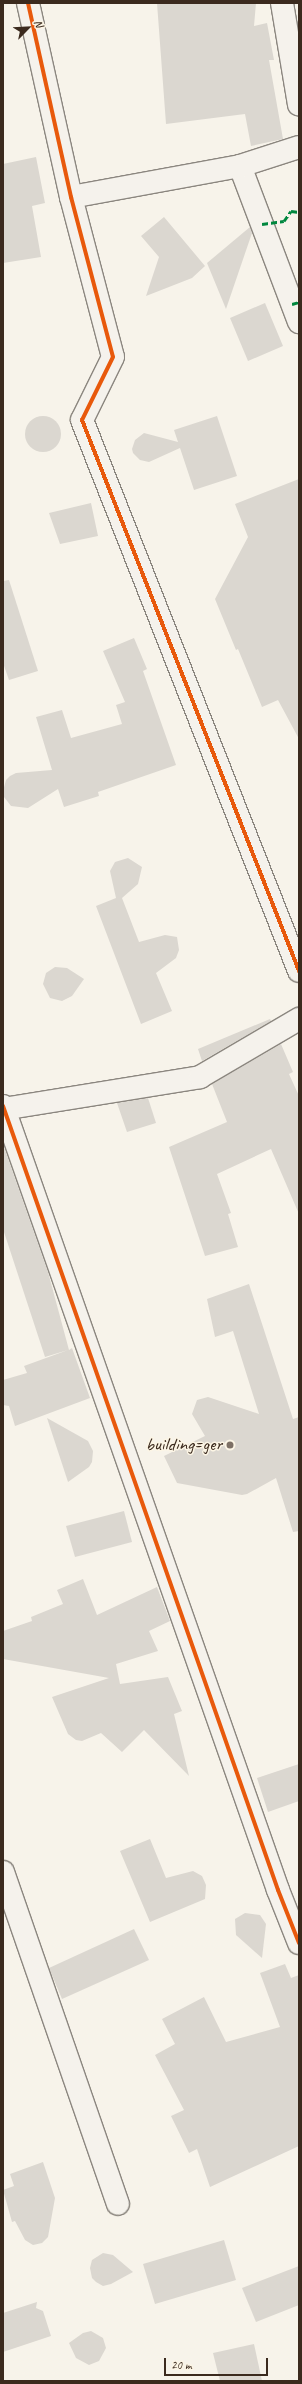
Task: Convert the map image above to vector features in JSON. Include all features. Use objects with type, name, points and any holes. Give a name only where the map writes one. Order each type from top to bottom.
[{"type":"street","points":[[28,3],[71,197],[113,357],[82,420],[299,971]]},
{"type":"street","points":[[282,3],[299,105]]},
{"type":"street","points":[[71,197],[240,166],[299,147]]},
{"type":"street","points":[[240,166],[299,322]]},
{"type":"street","points":[[299,1019],[200,1077],[3,1108],[278,1890],[299,1944]]},
{"type":"street","points":[[3,1872],[118,2204]]},
{"type":"building","points":[[157,3],[256,3],[254,26],[267,23],[274,60],[269,60],[283,139],[251,146],[245,114],[166,124]]},
{"type":"building","points":[[36,157],[45,203],[32,206],[41,257],[3,263],[3,164]]},
{"type":"building","points":[[164,217],[205,266],[192,278],[146,296],[159,257],[141,236]]},
{"type":"building","points":[[250,227],[252,233],[226,309],[207,263]]},
{"type":"building","points":[[265,303],[283,346],[248,361],[230,318]]},
{"type":"building","points":[[43,416],[56,421],[61,434],[56,447],[43,452],[30,447],[25,434],[30,421]]},
{"type":"building","points":[[217,416],[237,476],[194,490],[180,448],[149,462],[140,460],[133,453],[132,449],[135,440],[144,433],[178,442],[174,430]]},
{"type":"building","points":[[299,479],[299,739],[278,700],[262,707],[215,599],[248,537],[235,504]]},
{"type":"building","points":[[91,503],[98,536],[60,544],[49,513]]},
{"type":"building","points":[[9,580],[38,671],[9,680],[3,663],[3,581]]},
{"type":"building","points":[[134,638],[147,669],[143,671],[176,765],[98,792],[99,796],[64,807],[58,789],[28,808],[11,806],[4,797],[3,791],[6,780],[10,776],[16,773],[52,770],[36,717],[62,710],[71,738],[122,724],[116,705],[125,702],[103,651]]},
{"type":"building","points":[[128,858],[142,867],[138,884],[122,898],[139,942],[165,935],[177,937],[179,950],[176,958],[156,973],[172,1011],[141,1024],[96,906],[116,898],[110,871],[115,862]]},
{"type":"building","points":[[55,967],[67,968],[84,979],[72,996],[62,1001],[50,998],[43,984],[46,973]]},
{"type":"building","points":[[270,1019],[271,1021],[202,1061],[198,1049]]},
{"type":"building","points":[[281,1044],[293,1072],[289,1074],[299,1096],[299,1214],[271,1149],[217,1174],[231,1213],[228,1214],[238,1247],[205,1256],[169,1147],[227,1122],[212,1084]]},
{"type":"building","points":[[148,1098],[156,1123],[127,1132],[117,1103]]},
{"type":"building","points":[[3,1144],[48,1272],[69,1350],[72,1348],[90,1398],[15,1426],[9,1406],[3,1405],[3,1380],[27,1373],[24,1366],[68,1350],[45,1357],[3,1229]]},
{"type":"building","points":[[249,1284],[293,1419],[299,1417],[299,1531],[293,1532],[276,1478],[247,1494],[242,1495],[177,1483],[164,1456],[205,1436],[192,1414],[197,1400],[208,1397],[259,1414],[233,1331],[215,1337],[207,1299]]},
{"type":"building","points":[[47,1418],[88,1441],[93,1451],[92,1462],[89,1467],[68,1482]]},
{"type":"building","points":[[124,1511],[132,1542],[75,1557],[66,1526]]},
{"type":"building","points":[[83,1579],[97,1615],[157,1587],[170,1621],[149,1631],[158,1651],[116,1664],[120,1684],[168,1677],[182,1711],[174,1714],[189,1776],[144,1730],[122,1752],[101,1733],[82,1741],[76,1740],[68,1734],[52,1697],[109,1678],[3,1659],[3,1631],[32,1621],[31,1617],[63,1604],[57,1590]]},
{"type":"building","points":[[299,1764],[299,1801],[268,1812],[257,1778]]},
{"type":"building","points":[[150,1839],[166,1878],[193,1871],[202,1876],[206,1885],[205,1899],[150,1922],[120,1851]]},
{"type":"building","points":[[245,1913],[260,1915],[266,1924],[262,1958],[236,1935],[235,1919]]},
{"type":"building","points":[[134,1929],[149,1960],[62,1999],[49,1968]]},
{"type":"building","points":[[285,1964],[291,1978],[299,1975],[299,2146],[210,2187],[197,2149],[189,2153],[171,2116],[184,2110],[155,2055],[175,2044],[162,2019],[204,1997],[226,2042],[280,2027],[260,1973]]},
{"type":"building","points":[[43,2162],[55,2198],[48,2237],[42,2243],[33,2245],[25,2240],[15,2221],[12,2222],[3,2190],[14,2186],[10,2174]]},
{"type":"building","points":[[224,2240],[236,2280],[155,2304],[143,2264]]},
{"type":"building","points":[[103,2253],[113,2255],[133,2272],[111,2284],[103,2286],[96,2282],[92,2278],[90,2268],[92,2260]]},
{"type":"building","points":[[299,2266],[299,2305],[256,2322],[242,2288]]},
{"type":"building","points":[[37,2302],[36,2308],[43,2311],[51,2336],[3,2352],[3,2313]]},
{"type":"building","points":[[91,2331],[103,2338],[106,2348],[99,2361],[89,2365],[76,2358],[69,2343],[83,2333]]},
{"type":"building","points":[[254,2344],[262,2381],[220,2381],[213,2353]]},
{"type":"marked path","points":[[262,224],[284,221],[291,211],[299,212]]},
{"type":"marked path","points":[[292,304],[299,302]]},
{"type":"cycle path","points":[[28,3],[71,197],[113,357],[82,420],[299,971]]},
{"type":"cycle path","points":[[3,1106],[278,1890],[299,1943]]},
{"type":"place","name":"building=ger","points":[[230,1445]]}]
